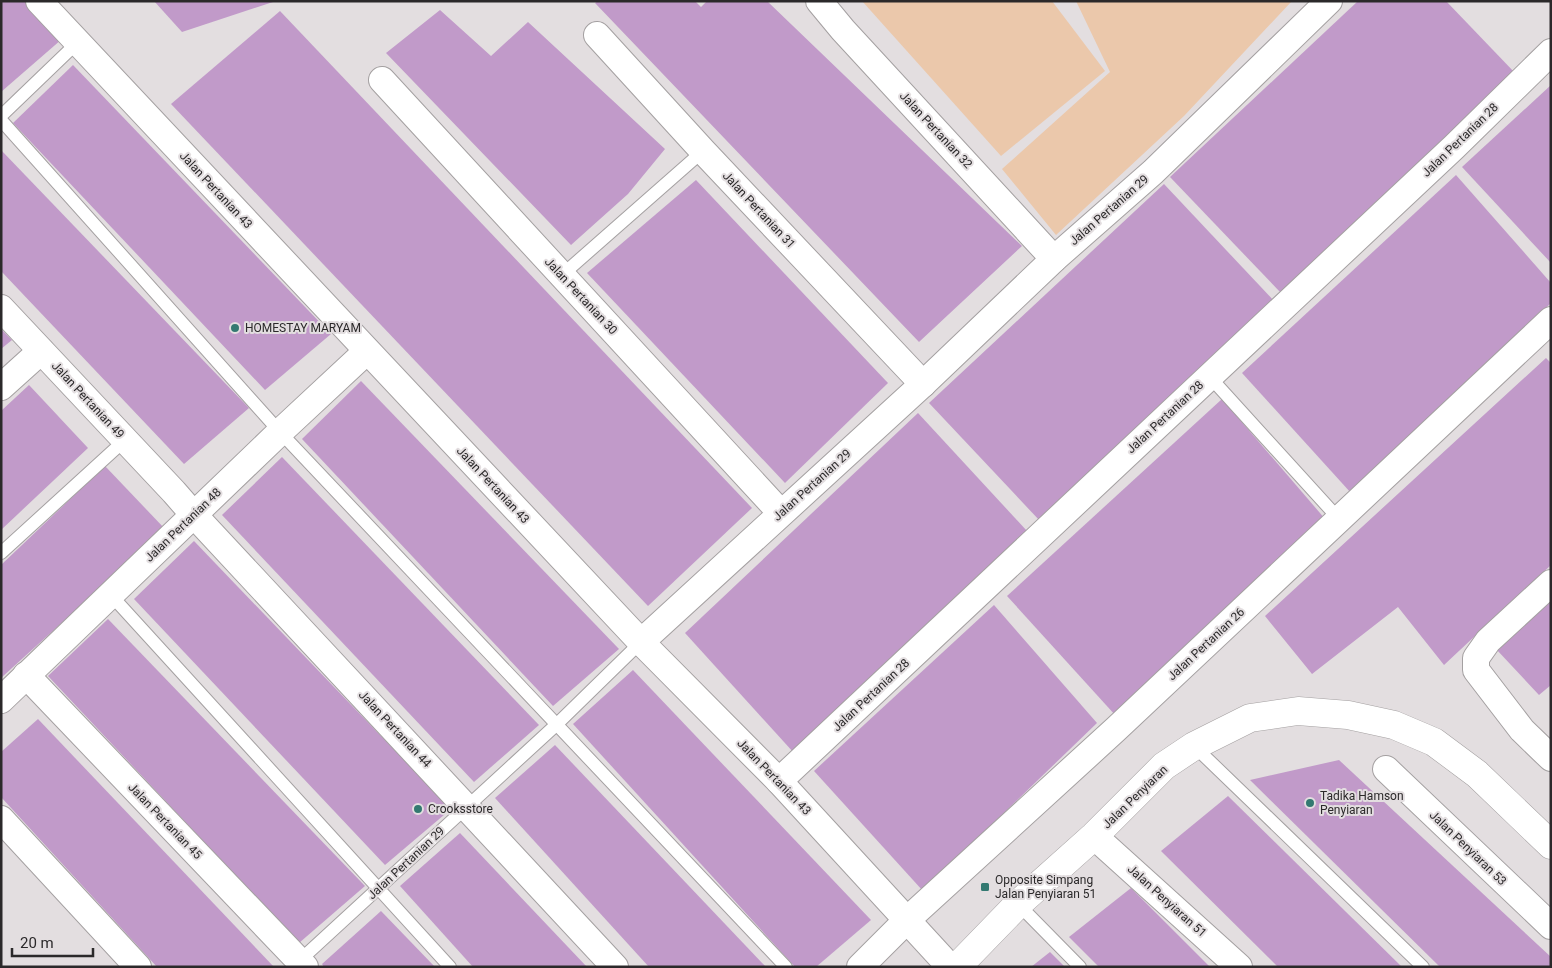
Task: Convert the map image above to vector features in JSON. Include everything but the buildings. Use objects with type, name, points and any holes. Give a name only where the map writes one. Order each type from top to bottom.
[{"type":"street","name":"Jalan Pertanian 43","points":[[39,1],[641,642],[779,781],[950,967]]},
{"type":"street","name":"Jalan Pertanian 32","points":[[819,1],[1054,259]]},
{"type":"street","name":"Jalan Pertanian 29","points":[[641,642],[923,384],[1054,259],[1153,172],[1329,1]]},
{"type":"street","name":"Jalan Pertanian 31","points":[[598,34],[703,151],[923,384]]},
{"type":"street","name":"Jalan Pertanian 28","points":[[779,781],[1454,147],[1551,52]]},
{"type":"street","name":"Jalan Pertanian 30","points":[[382,80],[781,513]]},
{"type":"street","name":"Jalan Pertanian 49","points":[[1,308],[174,492]]},
{"type":"street","name":"Jalan Pertanian 26","points":[[860,967],[907,920],[1548,328]]},
{"type":"street","points":[[1,387],[41,351]]},
{"type":"street","name":"Jalan Pertanian 48","points":[[1,700],[367,351]]},
{"type":"street","name":"Jalan Pertanian 44","points":[[174,492],[615,967]]},
{"type":"street","points":[[1551,583],[1488,641],[1476,658],[1476,670],[1522,730],[1551,758]]},
{"type":"street","name":"Jalan Pertanian 45","points":[[26,675],[299,965]]},
{"type":"street","name":"Jalan Penyiaran","points":[[957,967],[1018,904],[1094,836],[1164,766],[1194,746],[1250,718],[1298,712],[1348,715],[1394,725],[1434,742],[1477,774],[1551,845]]},
{"type":"street","name":"Jalan Penyiaran 53","points":[[1386,769],[1551,926]]},
{"type":"street","points":[[1,819],[138,967]]},
{"type":"street","name":"Jalan Penyiaran 51","points":[[1094,836],[1239,967]]},
{"type":"lane","points":[[1,116],[78,42]]},
{"type":"lane","points":[[1,120],[280,432],[786,967]]},
{"type":"lane","points":[[562,275],[703,151]]},
{"type":"lane","points":[[1209,376],[1339,519]]},
{"type":"lane","points":[[1,553],[125,440]]},
{"type":"lane","points":[[110,594],[450,967]]},
{"type":"lane","name":"Jalan Pertanian 29","points":[[299,965],[378,888],[556,725],[641,642]]},
{"type":"lane","points":[[1194,746],[1423,967]]},
{"type":"lane","points":[[1018,904],[1080,967]]},
{"type":"shaded area","points":[[862,1],[1052,1],[1105,71],[1001,156]]},
{"type":"shaded area","points":[[1076,1],[1292,1],[1184,116],[1056,235],[1002,169],[1110,72]]},
{"type":"place","name":"HOMESTAY MARYAM","points":[[235,328]]},
{"type":"place","name":"Tadika Hamson Penyiaran","points":[[1310,803]]},
{"type":"place","name":"Crooksstore","points":[[418,809]]},
{"type":"place","name":"Opposite Simpang Jalan Penyiaran 51","points":[[985,887]]}]
